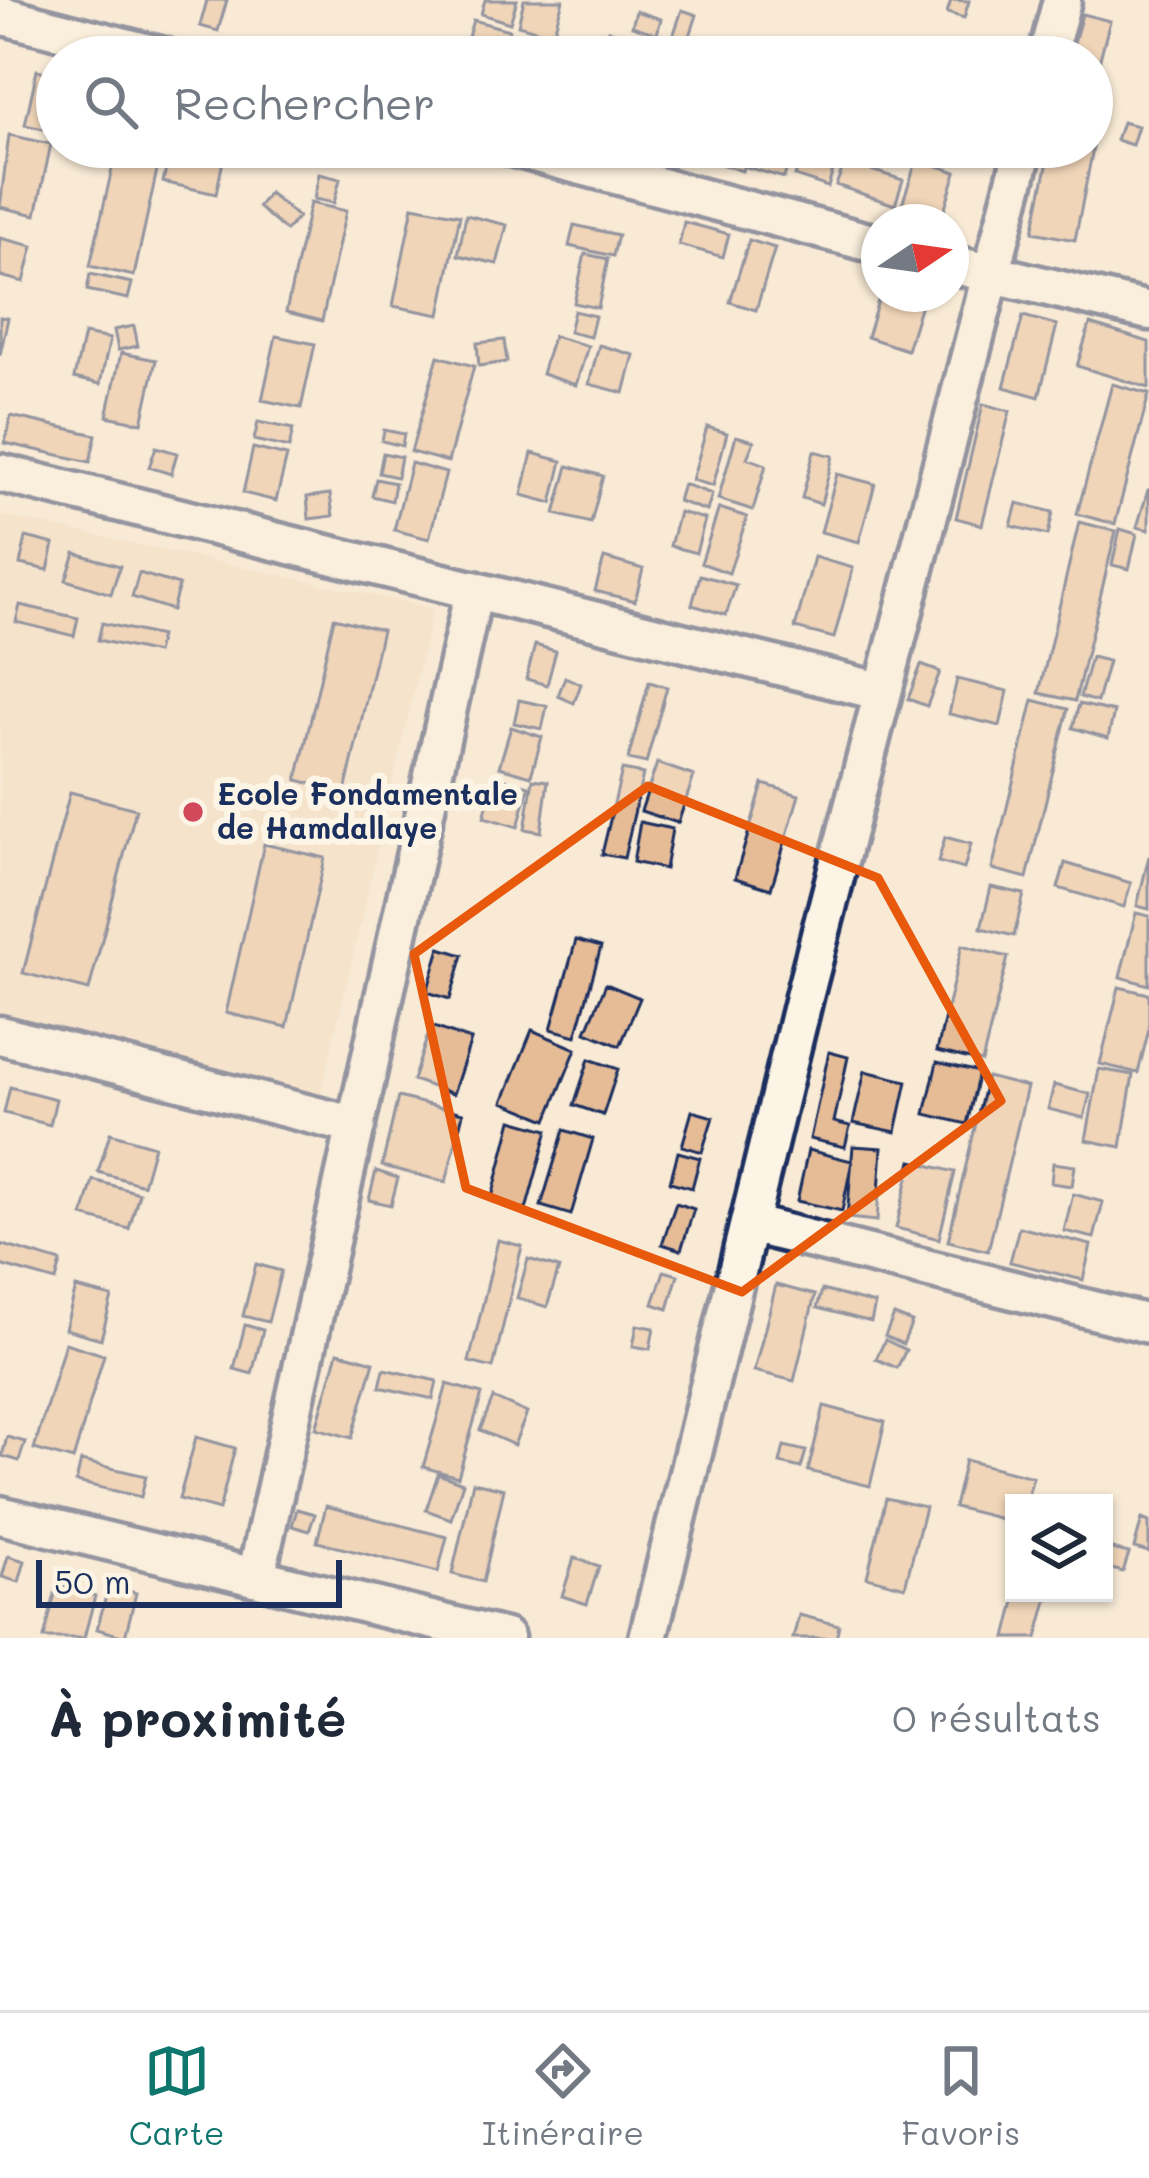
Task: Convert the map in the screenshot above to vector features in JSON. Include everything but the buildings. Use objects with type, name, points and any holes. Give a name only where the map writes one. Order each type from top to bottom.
[{"type":"street","points":[[1053,36],[1062,0]]},
{"type":"street","points":[[0,15],[82,36]]},
{"type":"street","points":[[590,168],[861,240]]},
{"type":"street","points":[[648,1638],[1019,168]]},
{"type":"street","points":[[969,268],[1149,310]]},
{"type":"street","points":[[0,472],[883,692]]},
{"type":"street","points":[[256,1577],[474,590]]},
{"type":"street","points":[[0,1036],[356,1126]]},
{"type":"street","points":[[749,1224],[1147,1316]]},
{"type":"street","points":[[0,1515],[506,1638]]},
{"type":"highlighted area","points":[[648,786],[878,878],[1001,1101],[742,1292],[466,1188],[414,954]]},
{"type":"shaded area","name":"Ecole Fondamentale de Hamdallaye","points":[[0,515],[433,608],[320,1098],[0,1016]]},
{"type":"place","name":"Ecole Fondamentale de Hamdallaye","points":[[193,812]]}]
